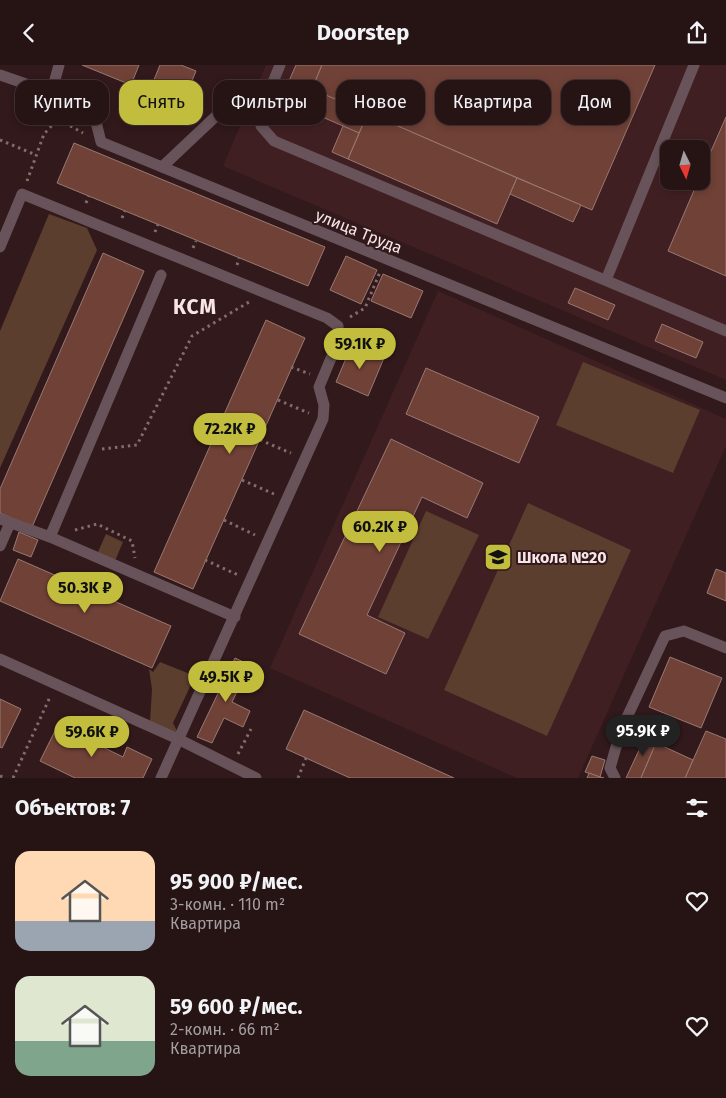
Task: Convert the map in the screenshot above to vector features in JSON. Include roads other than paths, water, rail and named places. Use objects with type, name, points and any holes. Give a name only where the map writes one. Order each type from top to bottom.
[{"type":"lane","points":[[55,80],[59,65]]},
{"type":"lane","points":[[274,80],[280,65]]},
{"type":"lane","points":[[606,279],[694,65]]},
{"type":"lane","points":[[0,75],[15,81]]},
{"type":"lane","points":[[162,167],[213,119]]},
{"type":"lane","name":"улица Труда","points":[[97,125],[101,142],[726,398]]},
{"type":"lane","points":[[261,125],[274,141],[726,331]]},
{"type":"lane","points":[[0,247],[22,194],[326,318],[338,326],[339,339],[319,387],[324,405],[323,417],[235,617],[161,778]]},
{"type":"lane","points":[[50,537],[161,275]]},
{"type":"lane","points":[[0,546],[5,521],[50,537],[137,573],[235,617]]},
{"type":"lane","points":[[615,778],[610,768],[621,730],[665,636],[684,631],[726,648]]},
{"type":"lane","points":[[0,659],[178,739],[256,778]]},
{"type":"place","name":"Школа №20","points":[[498,557]]},
{"type":"district","name":"КСМ","points":[[195,307]]}]
